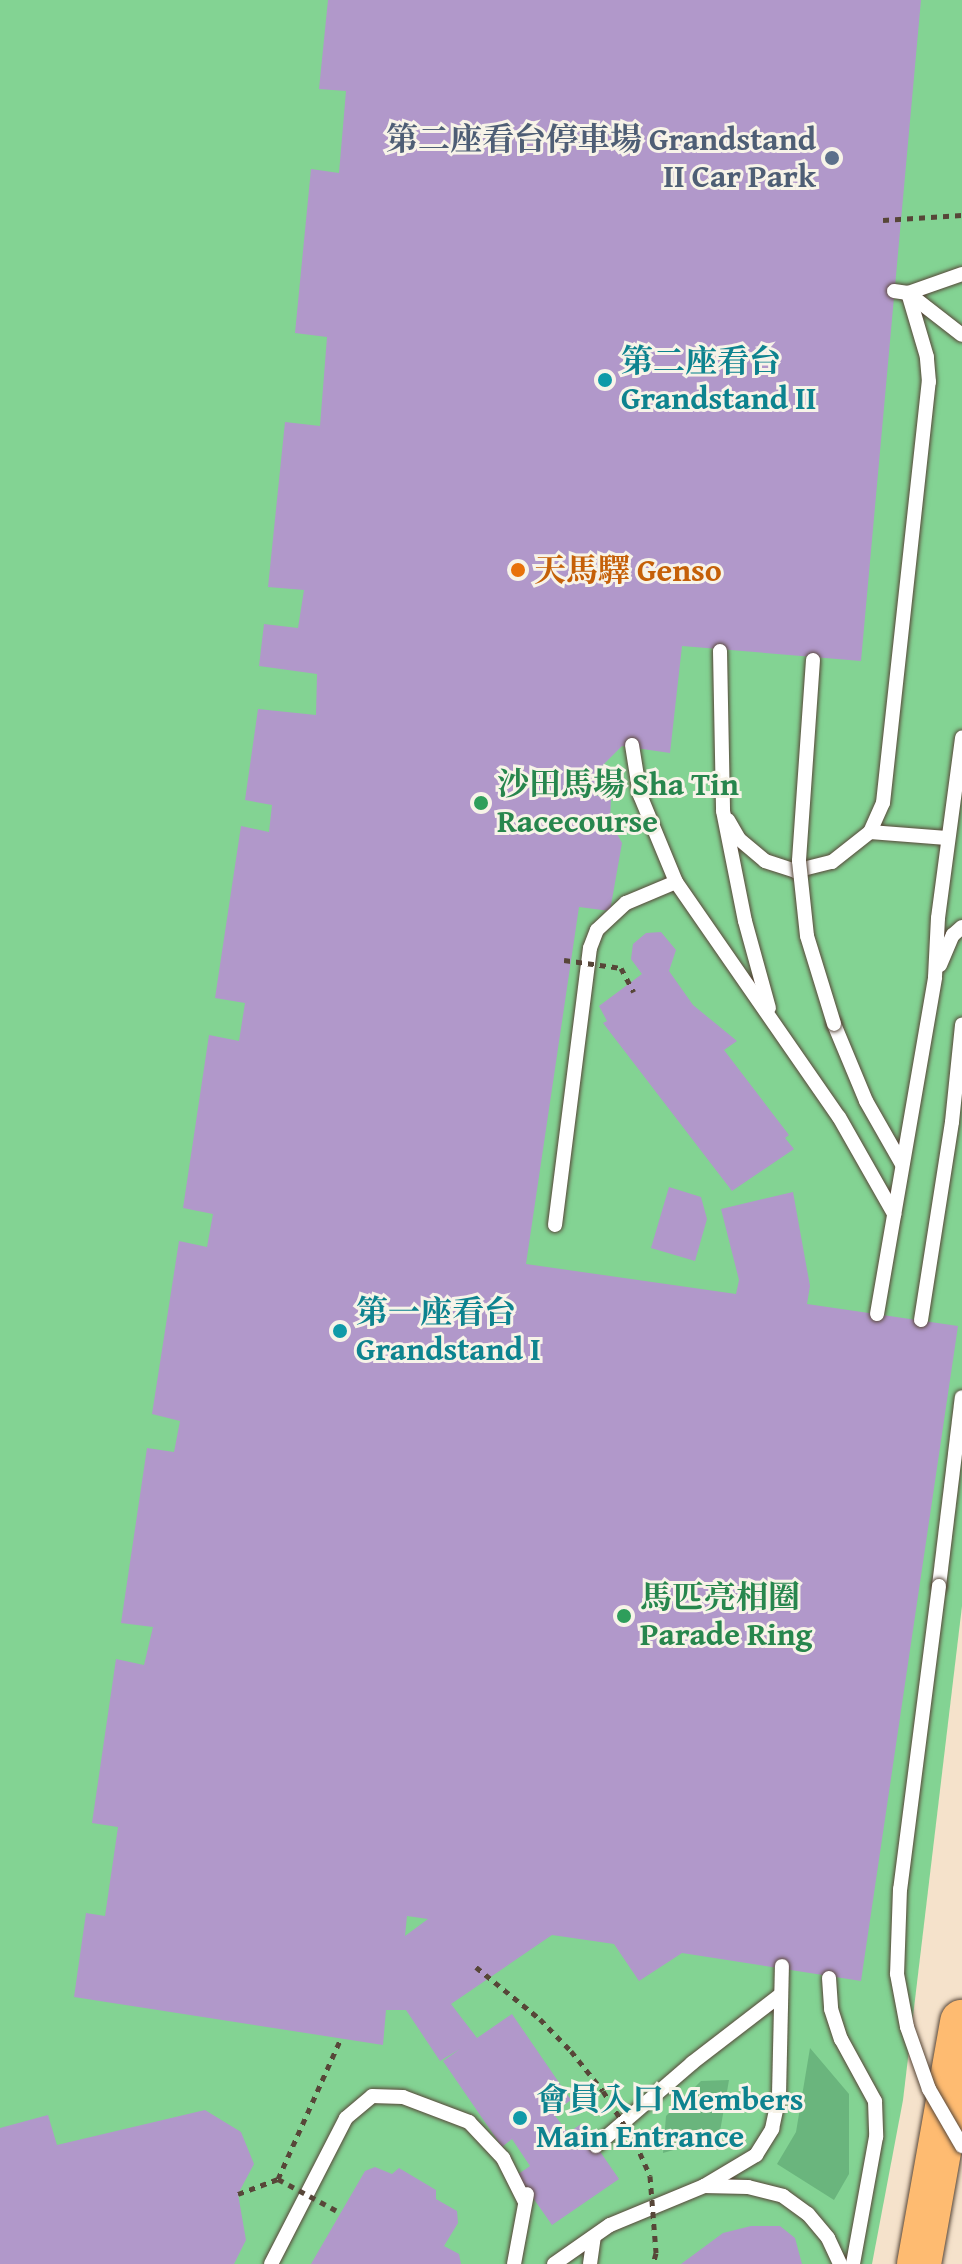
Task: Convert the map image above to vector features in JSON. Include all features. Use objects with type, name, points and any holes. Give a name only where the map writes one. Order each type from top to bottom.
[{"type":"highway","points":[[919,2264],[962,2022]]},
{"type":"lane","points":[[901,292],[962,274]]},
{"type":"lane","points":[[901,292],[962,335]]},
{"type":"lane","points":[[723,811],[739,839],[765,861],[795,871],[832,862],[870,832],[883,803],[929,382],[927,357],[901,292]]},
{"type":"lane","points":[[720,651],[723,811],[745,921],[773,1020]]},
{"type":"lane","points":[[813,660],[799,861],[807,936],[834,1024],[866,1101],[902,1164]]},
{"type":"lane","points":[[877,1314],[935,977],[947,838],[962,738]]},
{"type":"lane","points":[[632,745],[640,795],[676,882],[867,1161],[894,1214]]},
{"type":"lane","points":[[870,832],[947,838]]},
{"type":"lane","points":[[555,1225],[590,948],[597,930],[626,903],[676,882]]},
{"type":"lane","points":[[935,977],[953,935],[962,927]]},
{"type":"lane","points":[[921,1320],[952,1122],[962,1025]]},
{"type":"lane","points":[[962,1397],[900,1889],[897,1974],[907,2027],[929,2089],[962,2146]]},
{"type":"lane","points":[[554,2264],[610,2225],[704,2186],[756,2155],[772,2129],[779,2095],[782,1966]]},
{"type":"lane","points":[[829,1978],[831,2009],[841,2039],[875,2101],[876,2137],[853,2264]]},
{"type":"lane","points":[[596,2146],[692,2063],[779,1996]]},
{"type":"lane","points":[[271,2264],[346,2118],[372,2096],[403,2097],[469,2122],[503,2158],[526,2196],[514,2264]]},
{"type":"lane","points":[[704,2186],[748,2187],[783,2196],[818,2226],[840,2264]]},
{"type":"lane","points":[[590,2264],[594,2237]]},
{"type":"path","points":[[883,220],[962,215]]},
{"type":"path","points":[[564,960],[621,968],[634,992]]},
{"type":"path","points":[[476,1967],[540,2019],[571,2051],[603,2091],[635,2142],[650,2176],[656,2253],[653,2264]]},
{"type":"path","points":[[238,2194],[278,2179],[341,2038]]},
{"type":"path","points":[[278,2179],[341,2213]]},
{"type":"green space","name":"沙田馬場 Sha Tin Racecourse","points":[[0,0],[962,0],[962,1606],[903,2100],[872,2264],[0,2264]]},
{"type":"green space","points":[[810,2048],[849,2094],[849,2174],[834,2200],[777,2164],[796,2132]]},
{"type":"green space","points":[[729,2080],[719,2137],[663,2153],[666,2116],[701,2081]]},
{"type":"building","points":[[328,0],[921,0],[861,661],[682,646],[670,753],[622,746],[597,771],[595,795],[611,799],[610,821],[622,843],[610,911],[579,907],[526,1264],[736,1294],[739,1280],[721,1209],[793,1192],[810,1286],[807,1304],[958,1326],[861,1981],[682,1953],[639,1981],[614,1944],[552,1935],[451,2004],[477,2038],[512,2014],[571,2100],[553,2113],[568,2133],[581,2124],[619,2179],[552,2225],[517,2175],[530,2166],[512,2139],[502,2147],[443,2061],[460,2049],[440,2061],[406,2010],[386,2010],[383,2045],[74,1997],[86,1913],[105,1916],[118,1827],[92,1823],[116,1659],[144,1665],[153,1627],[121,1623],[147,1448],[174,1452],[180,1421],[152,1414],[179,1241],[207,1247],[213,1214],[183,1208],[209,1035],[239,1041],[245,1003],[215,998],[241,826],[269,832],[272,805],[245,800],[258,709],[316,715],[317,674],[259,666],[264,624],[298,628],[304,590],[268,587],[285,422],[320,426],[327,337],[295,333],[311,169],[339,173],[346,91],[319,89]],"holes":[[[407,1916],[428,1919],[405,1936]]]},
{"type":"building","points":[[661,932],[676,950],[669,971],[693,1005],[737,1041],[724,1050],[789,1135],[785,1138],[794,1149],[732,1191],[603,1023],[607,1021],[599,1006],[642,974],[631,959],[633,944],[646,933]]},
{"type":"building","points":[[669,1187],[701,1197],[707,1219],[695,1261],[651,1248]]},
{"type":"building","points":[[205,2110],[241,2132],[254,2164],[238,2194],[246,2240],[234,2264],[0,2264],[0,2128],[48,2115],[57,2145]]},
{"type":"building","points":[[375,2167],[392,2174],[399,2168],[436,2190],[436,2199],[457,2211],[458,2223],[444,2246],[459,2254],[461,2264],[311,2264],[365,2171]]},
{"type":"building","points":[[751,2226],[780,2226],[795,2238],[802,2264],[681,2264],[723,2233]]},
{"type":"place","name":"第二座看台停車場 Grandstand II Car Park","points":[[832,158]]},
{"type":"place","name":"第二座看台 Grandstand II","points":[[605,380]]},
{"type":"place","name":"天馬驛 Genso","points":[[518,570]]},
{"type":"place","name":"沙田馬場 Sha Tin Racecourse","points":[[481,803]]},
{"type":"place","name":"第一座看台 Grandstand I","points":[[340,1331]]},
{"type":"place","name":"馬匹亮相圈 Parade Ring","points":[[624,1616]]},
{"type":"place","name":"會員入口 Members Main Entrance","points":[[520,2118]]}]
